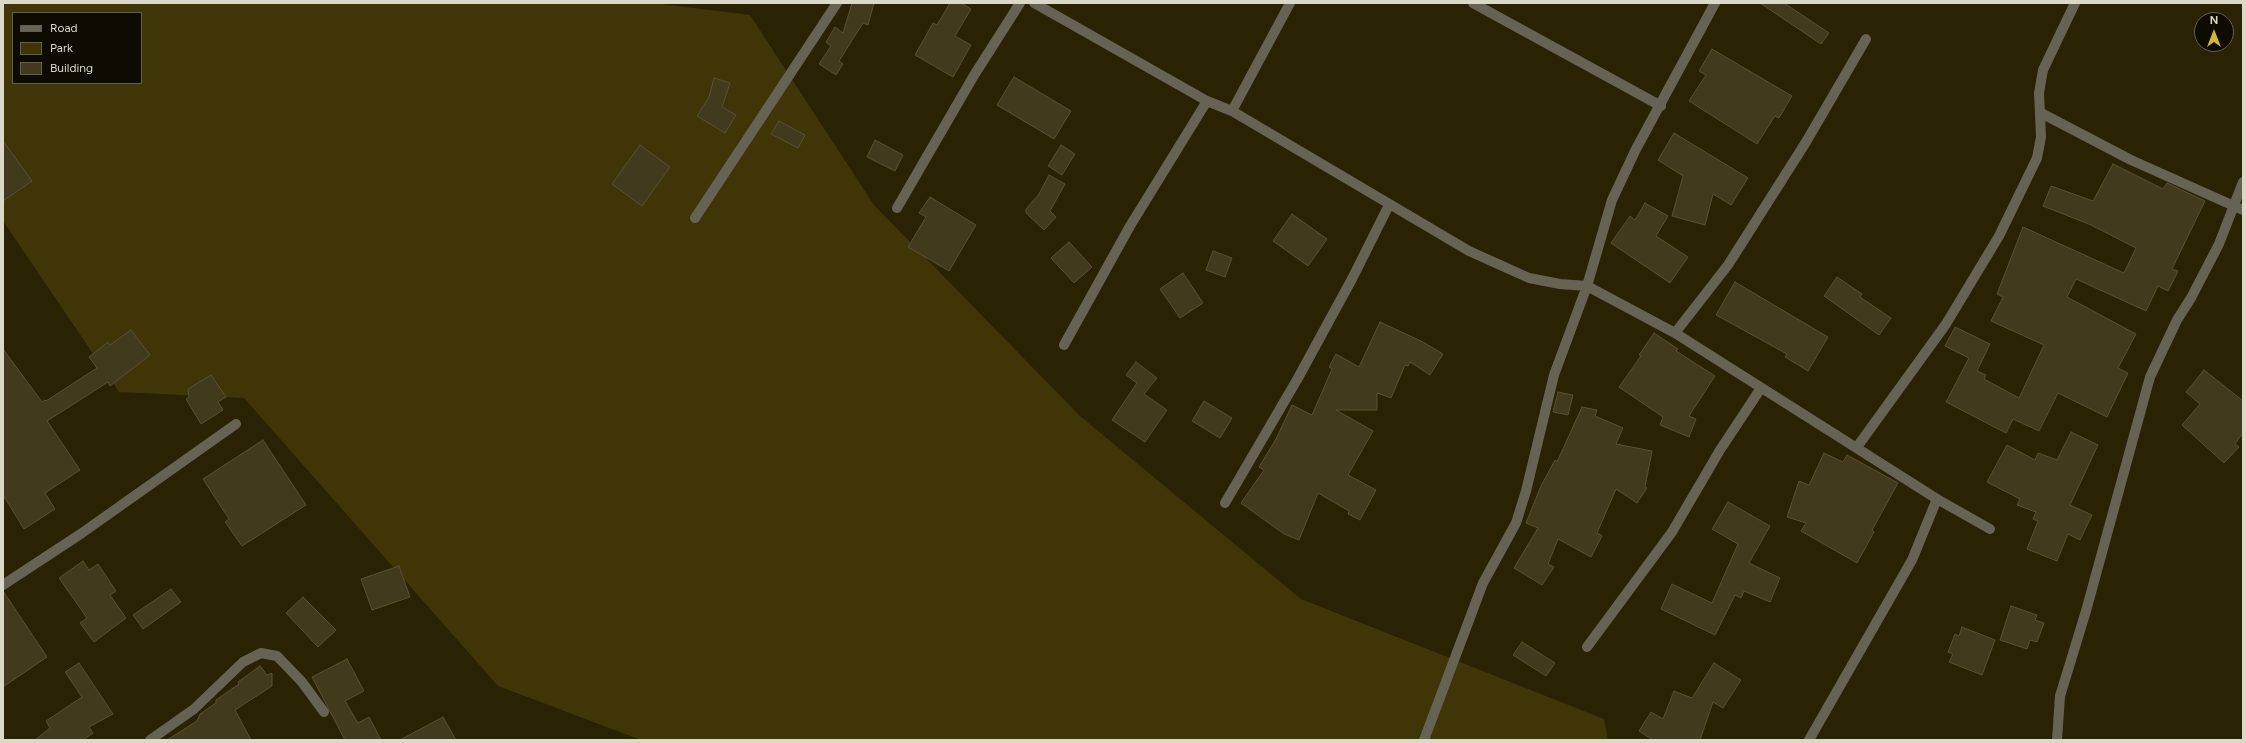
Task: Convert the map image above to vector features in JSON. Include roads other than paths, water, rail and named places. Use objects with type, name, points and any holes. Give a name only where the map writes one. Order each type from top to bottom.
[{"type":"street","points":[[695,218],[837,3]]},
{"type":"street","points":[[897,208],[973,77],[1020,3]]},
{"type":"street","points":[[1034,3],[1207,101],[1232,111],[1469,251],[1529,278],[1560,284],[1587,286],[1675,333],[1937,499],[1990,529]]},
{"type":"street","points":[[1232,111],[1290,3]]},
{"type":"street","points":[[1473,3],[1661,106]]},
{"type":"street","points":[[1424,740],[1483,583],[1516,523],[1526,491],[1554,375],[1587,286],[1612,200],[1636,149],[1661,106],[1715,3]]},
{"type":"street","points":[[1857,447],[1946,324],[1999,236],[2037,158],[2041,137],[2039,93],[2043,70],[2075,3]]},
{"type":"street","points":[[1675,333],[1728,265],[1806,142],[1866,39]]},
{"type":"street","points":[[1064,345],[1130,226],[1207,101]]},
{"type":"street","points":[[2040,113],[2131,160],[2238,208]]},
{"type":"street","points":[[2057,740],[2060,696],[2086,611],[2150,377],[2177,320],[2191,298],[2238,208],[2243,182]]},
{"type":"street","points":[[1225,502],[1298,378],[1353,277],[1389,205]]},
{"type":"street","points":[[1588,648],[1672,532],[1720,450],[1761,388]]},
{"type":"street","points":[[3,585],[82,533],[236,424]]},
{"type":"street","points":[[1809,740],[1912,560],[1937,499]]},
{"type":"street","points":[[150,740],[194,709],[243,662],[260,653],[277,656],[302,682],[324,712]]}]
